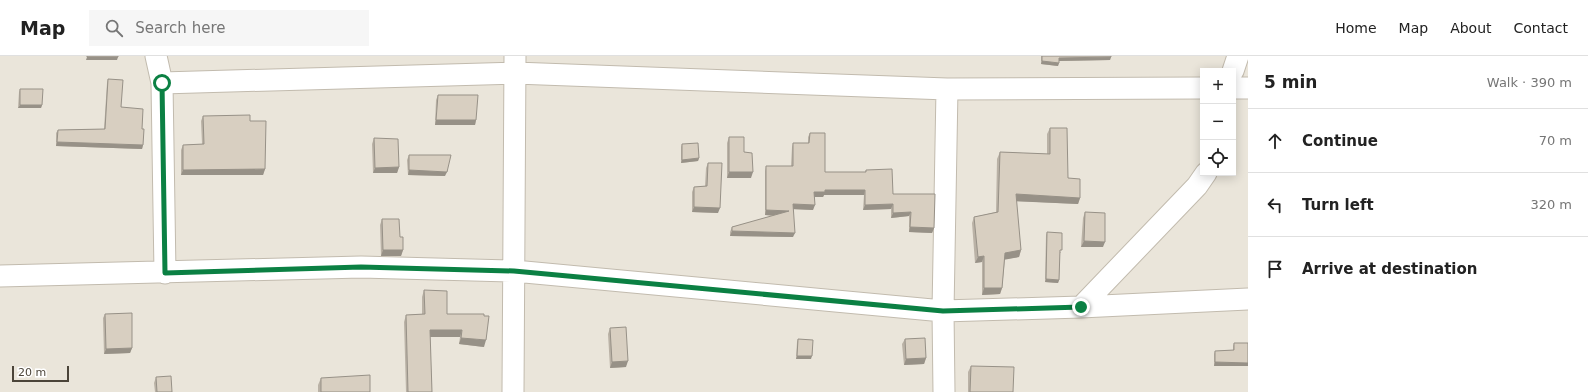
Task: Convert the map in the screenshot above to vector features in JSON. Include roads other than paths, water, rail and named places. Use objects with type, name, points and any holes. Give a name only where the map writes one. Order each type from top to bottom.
[{"type":"street","points":[[156,56],[162,83],[165,273]]},
{"type":"street","points":[[1234,68],[1238,56]]},
{"type":"street","points":[[162,83],[515,65],[947,89],[1200,88]]},
{"type":"street","points":[[513,392],[515,65]]},
{"type":"street","points":[[1236,88],[1248,88]]},
{"type":"street","points":[[944,392],[943,311],[947,89]]},
{"type":"street","points":[[1081,307],[1197,186],[1204,176]]},
{"type":"street","points":[[0,276],[361,267],[514,271],[943,311],[1081,307],[1248,299]]}]
